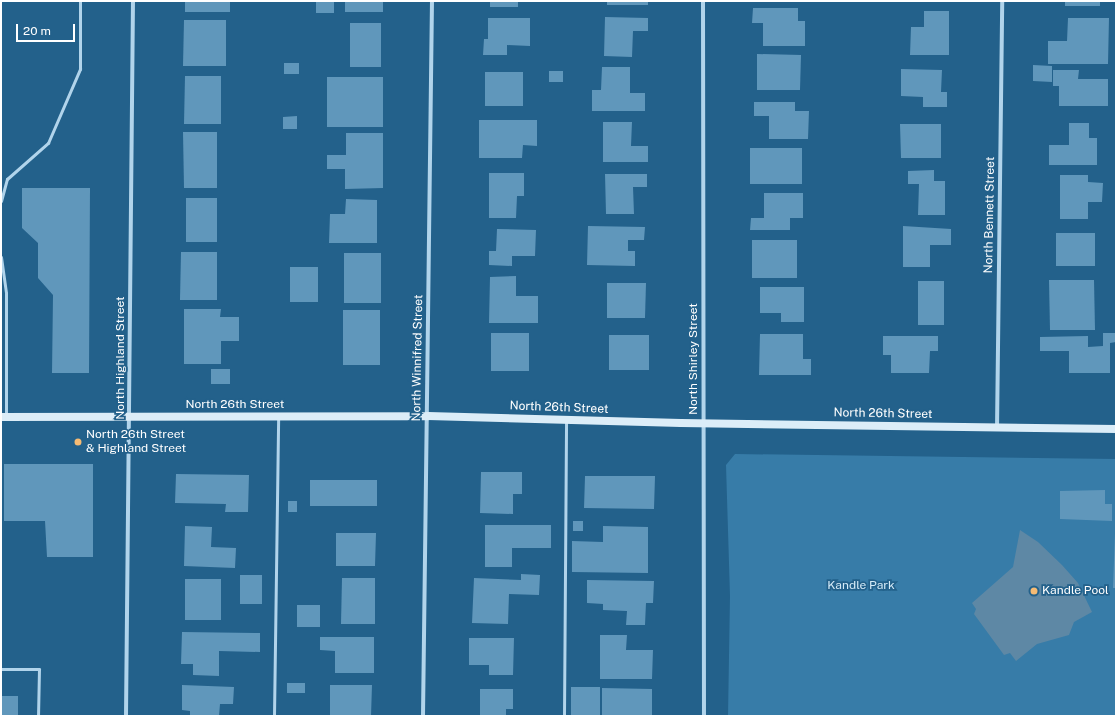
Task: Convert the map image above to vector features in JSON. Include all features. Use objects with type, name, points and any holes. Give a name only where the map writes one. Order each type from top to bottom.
[{"type":"street","name":"North Highland Street","points":[[126,716],[131,417],[134,1]]},
{"type":"street","name":"North Winnifred Street","points":[[423,716],[428,416],[432,1]]},
{"type":"street","name":"North Shirley Street","points":[[703,1],[704,716]]},
{"type":"street","name":"North Bennett Street","points":[[997,429],[1002,1]]},
{"type":"street","name":"North 26th Street","points":[[3,417],[428,416],[566,421],[997,429],[1116,429]]},
{"type":"lane","points":[[1,201],[6,179],[48,143],[80,69],[80,1]]},
{"type":"lane","points":[[1,257],[6,293],[3,417]]},
{"type":"lane","points":[[274,716],[278,416]]},
{"type":"lane","points":[[564,716],[566,421]]},
{"type":"lane","points":[[1,669],[39,670],[38,716]]},
{"type":"green space","name":"Kandle Park","points":[[735,454],[1116,459],[1116,716],[728,716],[730,596],[726,465]]},
{"type":"shaded area","name":"Kandle Pool","points":[[1020,530],[1038,542],[1078,583],[1092,612],[1074,622],[1069,635],[1037,644],[1016,661],[1010,653],[1004,655],[974,614],[976,609],[972,603],[1013,567]]},
{"type":"building","points":[[185,1],[230,1],[230,12],[185,12]]},
{"type":"building","points":[[316,1],[334,1],[334,13],[316,13]]},
{"type":"building","points":[[345,1],[383,1],[383,12],[345,12]]},
{"type":"building","points":[[490,1],[518,1],[518,7],[490,7]]},
{"type":"building","points":[[607,1],[648,1],[648,5],[607,5]]},
{"type":"building","points":[[1065,1],[1100,1],[1100,6],[1065,6]]},
{"type":"building","points":[[753,8],[798,8],[798,21],[805,21],[805,46],[763,46],[763,23],[752,23]]},
{"type":"building","points":[[924,11],[949,11],[949,55],[910,55],[911,27],[924,27]]},
{"type":"building","points":[[605,17],[648,18],[648,31],[633,31],[632,57],[604,56]]},
{"type":"building","points":[[488,18],[530,18],[530,46],[507,45],[507,55],[483,55],[484,39],[488,39]]},
{"type":"building","points":[[1068,18],[1109,18],[1108,64],[1048,64],[1048,41],[1067,41]]},
{"type":"building","points":[[184,20],[226,20],[226,66],[183,66]]},
{"type":"building","points":[[350,23],[381,23],[381,67],[350,67]]},
{"type":"building","points":[[757,54],[801,55],[800,90],[757,90]]},
{"type":"building","points":[[284,63],[299,63],[299,74],[284,74]]},
{"type":"building","points":[[1033,65],[1052,66],[1052,82],[1033,81]]},
{"type":"building","points":[[602,67],[630,67],[630,93],[645,93],[645,111],[592,111],[592,90],[601,90]]},
{"type":"building","points":[[901,69],[942,70],[941,92],[947,92],[947,107],[923,107],[923,97],[901,96]]},
{"type":"building","points":[[1053,70],[1079,70],[1078,79],[1108,79],[1108,106],[1059,106],[1059,86],[1053,86]]},
{"type":"building","points":[[549,71],[563,71],[563,82],[549,82]]},
{"type":"building","points":[[485,72],[523,72],[523,106],[485,106]]},
{"type":"building","points":[[185,76],[221,76],[221,124],[184,124]]},
{"type":"building","points":[[327,77],[383,77],[383,127],[327,127]]},
{"type":"building","points":[[754,102],[795,102],[795,111],[809,111],[808,139],[769,139],[769,116],[754,116]]},
{"type":"building","points":[[297,116],[297,129],[283,129],[283,117]]},
{"type":"building","points":[[479,120],[537,120],[537,146],[523,145],[522,158],[479,158]]},
{"type":"building","points":[[603,122],[632,122],[631,146],[648,146],[648,162],[603,162]]},
{"type":"building","points":[[1069,123],[1089,123],[1089,138],[1097,138],[1097,165],[1049,165],[1049,145],[1069,145]]},
{"type":"building","points":[[900,124],[941,124],[941,158],[901,158]]},
{"type":"building","points":[[183,132],[217,132],[217,188],[184,188]]},
{"type":"building","points":[[346,133],[383,133],[383,188],[345,189],[345,169],[327,169],[327,155],[346,155]]},
{"type":"building","points":[[750,148],[802,148],[802,184],[750,184]]},
{"type":"building","points":[[934,170],[934,181],[945,181],[945,215],[918,215],[919,184],[908,184],[908,171]]},
{"type":"building","points":[[489,173],[524,173],[524,196],[517,196],[516,218],[489,218]]},
{"type":"building","points":[[605,174],[647,174],[647,187],[633,187],[634,214],[606,214]]},
{"type":"building","points":[[1060,175],[1088,175],[1088,182],[1103,183],[1102,202],[1088,202],[1088,219],[1060,219]]},
{"type":"building","points":[[22,188],[90,188],[89,373],[52,373],[53,295],[38,278],[38,243],[22,228]]},
{"type":"building","points":[[764,193],[803,193],[803,218],[790,218],[790,230],[750,230],[751,218],[764,218]]},
{"type":"building","points":[[186,198],[217,198],[217,242],[186,242]]},
{"type":"building","points":[[346,199],[377,200],[377,243],[329,243],[330,214],[345,214]]},
{"type":"building","points":[[588,226],[645,227],[644,240],[628,240],[628,251],[635,251],[635,266],[587,265]]},
{"type":"building","points":[[903,226],[951,229],[951,245],[930,245],[930,267],[903,267]]},
{"type":"building","points":[[497,229],[536,230],[535,256],[512,256],[512,266],[489,265],[489,251],[496,251]]},
{"type":"building","points":[[1056,233],[1095,233],[1095,266],[1056,266]]},
{"type":"building","points":[[752,240],[797,240],[797,278],[752,278]]},
{"type":"building","points":[[181,252],[217,252],[217,300],[180,300]]},
{"type":"building","points":[[344,253],[381,253],[381,303],[344,303]]},
{"type":"building","points":[[290,267],[318,267],[318,302],[290,302]]},
{"type":"building","points":[[516,276],[516,296],[538,296],[538,323],[489,323],[490,277]]},
{"type":"building","points":[[1049,280],[1094,280],[1095,330],[1050,330]]},
{"type":"building","points":[[918,281],[944,281],[944,325],[918,325]]},
{"type":"building","points":[[607,283],[646,283],[645,318],[607,318]]},
{"type":"building","points":[[760,287],[804,287],[804,322],[781,322],[781,313],[760,313]]},
{"type":"building","points":[[184,309],[221,309],[220,317],[239,317],[239,341],[221,341],[221,364],[184,364]]},
{"type":"building","points":[[343,310],[380,310],[380,365],[343,365]]},
{"type":"building","points":[[491,333],[529,333],[529,371],[491,371]]},
{"type":"building","points":[[1103,333],[1116,333],[1116,342],[1110,343],[1110,373],[1069,373],[1069,351],[1040,351],[1040,337],[1088,336],[1088,347],[1103,346]]},
{"type":"building","points":[[760,334],[803,334],[803,359],[811,359],[811,375],[759,375]]},
{"type":"building","points":[[609,335],[649,335],[649,370],[609,370]]},
{"type":"building","points":[[883,336],[938,336],[938,351],[930,351],[929,373],[891,373],[891,355],[883,355]]},
{"type":"building","points":[[211,369],[230,369],[230,384],[211,384]]},
{"type":"building","points":[[4,464],[93,464],[93,557],[47,557],[45,521],[4,521]]},
{"type":"building","points":[[481,472],[522,472],[522,494],[513,494],[513,514],[480,513]]},
{"type":"building","points":[[176,474],[249,475],[248,512],[225,512],[226,504],[175,503]]},
{"type":"building","points":[[585,476],[655,476],[654,509],[584,508]]},
{"type":"building","points":[[310,480],[377,480],[377,506],[310,506]]},
{"type":"building","points":[[1105,490],[1105,504],[1112,504],[1112,521],[1060,519],[1060,491]]},
{"type":"building","points":[[288,501],[297,501],[297,512],[288,512]]},
{"type":"building","points":[[573,521],[583,521],[583,531],[573,531]]},
{"type":"building","points":[[485,525],[551,525],[551,548],[512,548],[512,567],[485,567]]},
{"type":"building","points":[[185,526],[212,527],[211,547],[236,548],[235,568],[184,566]]},
{"type":"building","points":[[603,526],[648,527],[648,573],[572,572],[572,541],[603,542]]},
{"type":"building","points":[[336,533],[376,533],[375,566],[336,566]]},
{"type":"building","points":[[1115,534],[1116,588],[1113,588]]},
{"type":"building","points":[[521,574],[540,575],[539,595],[509,594],[508,624],[472,623],[474,578],[521,580]]},
{"type":"building","points":[[240,575],[262,575],[262,604],[240,604]]},
{"type":"building","points":[[342,578],[375,578],[375,624],[341,624]]},
{"type":"building","points":[[185,579],[221,579],[221,620],[185,620]]},
{"type":"building","points":[[587,580],[654,581],[653,603],[646,603],[645,625],[626,625],[627,611],[603,610],[603,604],[587,603]]},
{"type":"building","points":[[297,605],[320,605],[320,627],[297,627]]},
{"type":"building","points":[[182,632],[260,633],[260,652],[219,651],[219,676],[193,675],[193,664],[181,664]]},
{"type":"building","points":[[600,635],[627,635],[626,650],[653,650],[652,679],[600,679]]},
{"type":"building","points":[[320,637],[374,637],[374,673],[335,673],[335,651],[320,650]]},
{"type":"building","points":[[469,638],[514,638],[513,675],[489,675],[489,665],[469,665]]},
{"type":"building","points":[[287,683],[305,683],[305,693],[287,693]]},
{"type":"building","points":[[182,685],[234,687],[233,704],[220,704],[219,716],[190,716],[190,711],[182,710]]},
{"type":"building","points":[[330,685],[372,685],[371,716],[330,716]]},
{"type":"building","points":[[571,687],[600,687],[600,716],[571,716]]},
{"type":"building","points":[[602,688],[652,689],[652,716],[602,715]]},
{"type":"building","points":[[480,689],[513,689],[513,709],[506,709],[506,716],[480,716]]},
{"type":"building","points":[[1,696],[18,696],[18,716],[1,716]]},
{"type":"place","name":"North 26th Street & Highland Street","points":[[78,442]]},
{"type":"place","name":"Kandle Pool","points":[[1034,591]]}]
